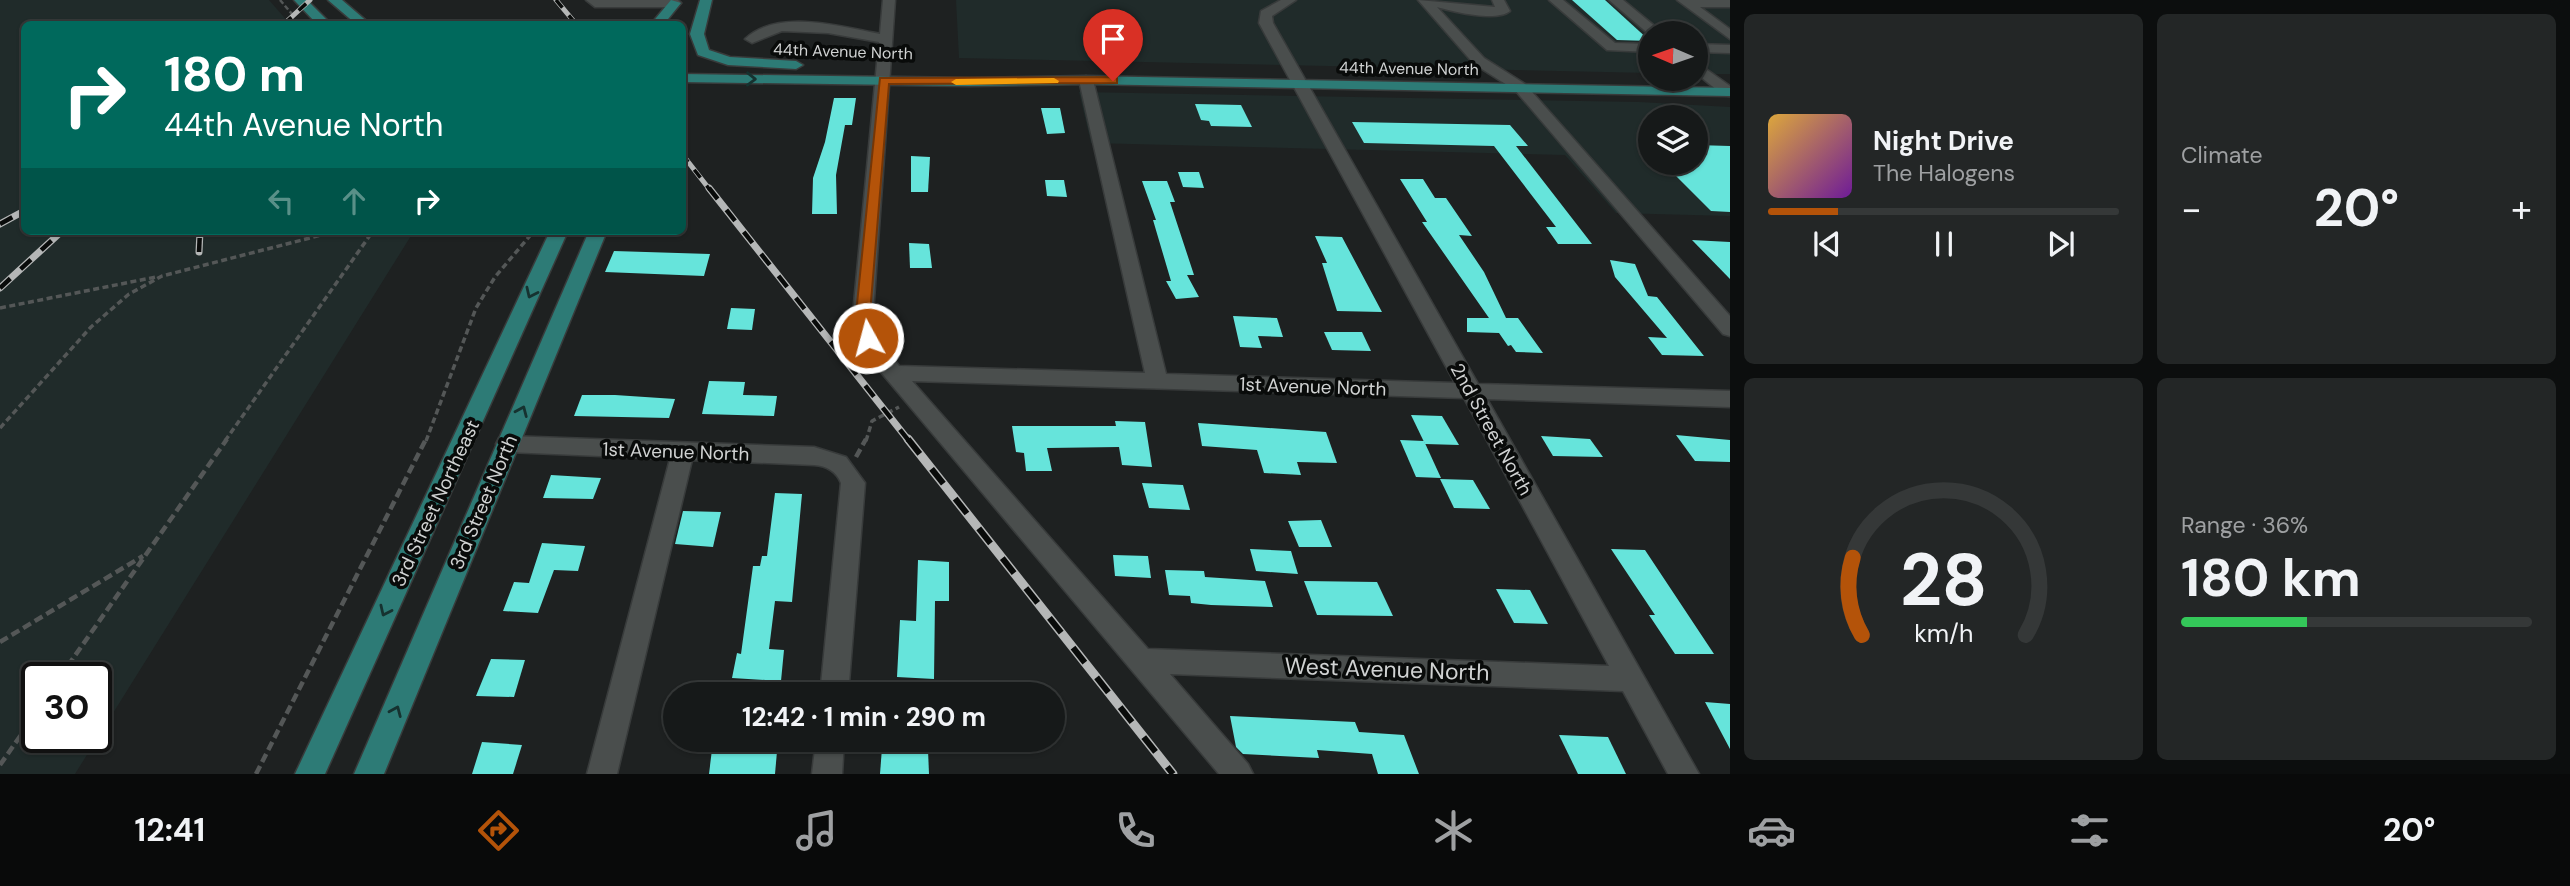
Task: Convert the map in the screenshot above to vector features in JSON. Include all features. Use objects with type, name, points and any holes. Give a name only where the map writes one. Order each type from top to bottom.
[{"type":"main road","points":[[300,0],[321,21]]},
{"type":"main road","points":[[334,0],[359,21]]},
{"type":"main road","points":[[686,36],[705,0]]},
{"type":"main road","points":[[705,0],[698,41],[708,55],[728,61],[840,68]]},
{"type":"main road","points":[[659,21],[676,1]]},
{"type":"main road","points":[[665,21],[676,1]]},
{"type":"main road","name":"44th Avenue North","points":[[686,65],[840,68],[885,75]]},
{"type":"main road","name":"44th Avenue North","points":[[686,78],[885,75],[1729,92]]},
{"type":"main road","name":"3rd Street Northeast","points":[[310,774],[557,235]]},
{"type":"main road","name":"3rd Street North","points":[[369,774],[596,235]]},
{"type":"street","points":[[592,0],[595,3],[676,1]]},
{"type":"street","points":[[889,0],[885,75],[863,314],[868,338],[877,353],[1238,774]]},
{"type":"street","name":"2nd Street North","points":[[1288,0],[1269,12],[1265,20],[1684,774]]},
{"type":"street","points":[[1425,0],[1461,10],[1504,11],[1498,0]]},
{"type":"street","points":[[1425,0],[1479,61],[1520,87],[1730,329]]},
{"type":"street","points":[[1555,0],[1612,47],[1638,48]]},
{"type":"street","points":[[1615,0],[1641,21]]},
{"type":"street","points":[[1685,1],[1730,3]]},
{"type":"street","points":[[1685,1],[1730,35]]},
{"type":"street","points":[[752,39],[780,27],[828,29],[887,39]]},
{"type":"street","points":[[1708,48],[1730,49]]},
{"type":"street","points":[[1467,86],[1479,77],[1479,61]]},
{"type":"street","points":[[1708,75],[1729,92]]},
{"type":"street","points":[[1086,80],[1157,382]]},
{"type":"street","name":"1st Avenue North","points":[[895,373],[1730,399]]},
{"type":"street","name":"1st Avenue North","points":[[507,444],[828,457],[848,461]]},
{"type":"street","points":[[602,774],[684,451]]},
{"type":"street","points":[[835,682],[853,484],[848,461]]},
{"type":"street","name":"West Avenue North","points":[[1141,661],[1633,679]]},
{"type":"street","points":[[827,774],[829,752]]},
{"type":"path","points":[[0,308],[162,276],[321,235]]},
{"type":"path","points":[[71,662],[370,235]]},
{"type":"path","points":[[256,774],[419,459],[477,308],[495,277],[531,235]]},
{"type":"path","points":[[0,428],[91,327],[129,294],[162,276]]},
{"type":"path","points":[[848,461],[867,444],[869,425],[874,419],[918,399]]},
{"type":"path","points":[[0,642],[145,554]]},
{"type":"path","points":[[0,765],[21,735]]},
{"type":"shaded area","points":[[0,0],[269,0],[287,21],[21,21],[21,235],[412,235],[112,715],[112,662],[21,662],[21,753],[88,753],[75,774],[0,774]]},
{"type":"shaded area","points":[[956,0],[1730,0],[1730,74],[1708,74],[1708,21],[1638,21],[1638,73],[959,58]]},
{"type":"shaded area","points":[[1079,92],[1694,105],[1638,105],[1638,175],[1708,175],[1708,106],[1730,107],[1730,216],[1616,213],[1565,155],[1091,143]]},
{"type":"building","points":[[1572,0],[1605,0],[1638,30],[1638,41],[1617,40]]},
{"type":"building","points":[[834,98],[856,98],[852,125],[845,125],[836,175],[837,214],[812,214],[813,178],[825,142]]},
{"type":"building","points":[[1195,104],[1241,105],[1252,127],[1211,126],[1209,121],[1201,120]]},
{"type":"building","points":[[1041,108],[1060,108],[1065,133],[1047,134]]},
{"type":"building","points":[[1352,122],[1510,125],[1528,146],[1516,146],[1592,244],[1558,244],[1546,227],[1556,227],[1494,146],[1364,143]]},
{"type":"building","points":[[1708,145],[1730,146],[1730,212],[1711,211],[1675,175],[1708,175]]},
{"type":"building","points":[[911,156],[930,157],[928,192],[911,192]]},
{"type":"building","points":[[1178,172],[1199,172],[1204,188],[1183,187]]},
{"type":"building","points":[[1400,179],[1423,179],[1435,198],[1446,198],[1472,236],[1459,235],[1484,272],[1506,318],[1518,318],[1543,353],[1516,352],[1499,333],[1467,332],[1467,318],[1489,318],[1422,222],[1427,222]]},
{"type":"building","points":[[1045,180],[1064,180],[1067,197],[1047,196]]},
{"type":"building","points":[[1142,181],[1167,181],[1175,202],[1170,202],[1194,275],[1187,275],[1199,297],[1176,299],[1166,281],[1171,281],[1153,220],[1156,220]]},
{"type":"building","points":[[1315,236],[1342,237],[1382,312],[1337,311],[1322,263],[1327,263]]},
{"type":"building","points":[[1692,240],[1730,242],[1730,279]]},
{"type":"building","points":[[909,243],[929,244],[932,268],[910,268]]},
{"type":"building","points":[[614,251],[710,254],[704,276],[605,272]]},
{"type":"building","points":[[1610,260],[1635,264],[1648,296],[1657,297],[1704,356],[1662,355],[1648,337],[1667,338],[1615,277]]},
{"type":"building","points":[[731,308],[755,309],[752,330],[727,329]]},
{"type":"building","points":[[1233,316],[1277,318],[1283,337],[1258,336],[1262,348],[1240,347]]},
{"type":"building","points":[[1324,332],[1362,332],[1371,351],[1332,350]]},
{"type":"building","points":[[709,381],[745,382],[743,395],[777,396],[774,416],[702,414]]},
{"type":"building","points":[[582,395],[675,399],[669,418],[574,416]]},
{"type":"building","points":[[1411,415],[1442,416],[1459,445],[1425,444]]},
{"type":"building","points":[[1115,421],[1145,422],[1152,467],[1122,465],[1119,447],[1047,448],[1052,471],[1026,471],[1024,453],[1016,452],[1012,426],[1116,426]]},
{"type":"building","points":[[1198,423],[1326,432],[1337,463],[1297,462],[1301,475],[1264,473],[1257,450],[1202,446]]},
{"type":"building","points":[[1676,435],[1730,440],[1730,462],[1695,461]]},
{"type":"building","points":[[1541,436],[1590,439],[1603,457],[1553,456]]},
{"type":"building","points":[[1400,440],[1424,441],[1441,478],[1416,477]]},
{"type":"building","points":[[551,475],[601,478],[593,499],[543,498]]},
{"type":"building","points":[[1440,479],[1473,480],[1490,509],[1454,508]]},
{"type":"building","points":[[1142,483],[1183,485],[1190,510],[1149,508]]},
{"type":"building","points":[[775,493],[802,494],[792,602],[775,601],[769,649],[784,650],[781,681],[732,678],[737,653],[741,654],[753,566],[760,566],[762,556],[767,556]]},
{"type":"building","points":[[683,511],[721,512],[713,547],[675,544]]},
{"type":"building","points":[[1321,520],[1332,547],[1299,547],[1288,521]]},
{"type":"building","points":[[542,543],[585,546],[578,571],[554,570],[538,613],[503,611],[514,582],[529,583]]},
{"type":"building","points":[[1250,549],[1291,551],[1298,574],[1256,571]]},
{"type":"building","points":[[1611,549],[1645,550],[1714,654],[1675,654],[1649,615],[1655,615]]},
{"type":"building","points":[[1113,555],[1148,556],[1151,578],[1115,576]]},
{"type":"building","points":[[918,560],[949,562],[949,601],[935,601],[934,679],[897,677],[900,620],[916,621]]},
{"type":"building","points":[[1165,570],[1204,571],[1205,577],[1265,581],[1273,607],[1191,603],[1190,596],[1169,595]]},
{"type":"building","points":[[1304,581],[1377,582],[1393,616],[1317,615]]},
{"type":"building","points":[[1496,589],[1530,590],[1548,624],[1514,623]]},
{"type":"building","points":[[491,659],[525,660],[514,697],[476,696]]},
{"type":"building","points":[[1705,702],[1730,704],[1730,749]]},
{"type":"building","points":[[1230,716],[1355,722],[1359,732],[1404,735],[1419,774],[1378,774],[1372,754],[1317,750],[1319,758],[1243,754],[1236,747]]},
{"type":"building","points":[[1559,735],[1608,737],[1626,774],[1578,774]]},
{"type":"building","points":[[482,742],[522,745],[513,774],[472,774]]},
{"type":"building","points":[[712,752],[777,752],[775,774],[709,774]]},
{"type":"building","points":[[882,752],[928,752],[929,774],[880,774]]},
{"type":"railway","points":[[287,21],[310,0]]},
{"type":"railway","points":[[556,0],[574,21]]},
{"type":"railway","points":[[686,159],[710,190]]},
{"type":"railway","points":[[709,188],[909,441]]},
{"type":"railway","points":[[0,224],[21,213]]},
{"type":"railway","points":[[0,288],[58,235]]},
{"type":"railway","points":[[199,252],[200,235]]},
{"type":"railway","points":[[908,439],[1173,774]]},
{"type":"slow traffic","points":[[956,82],[1054,81]]},
{"type":"route","points":[[868,338],[863,314],[884,80],[1113,81]]}]
